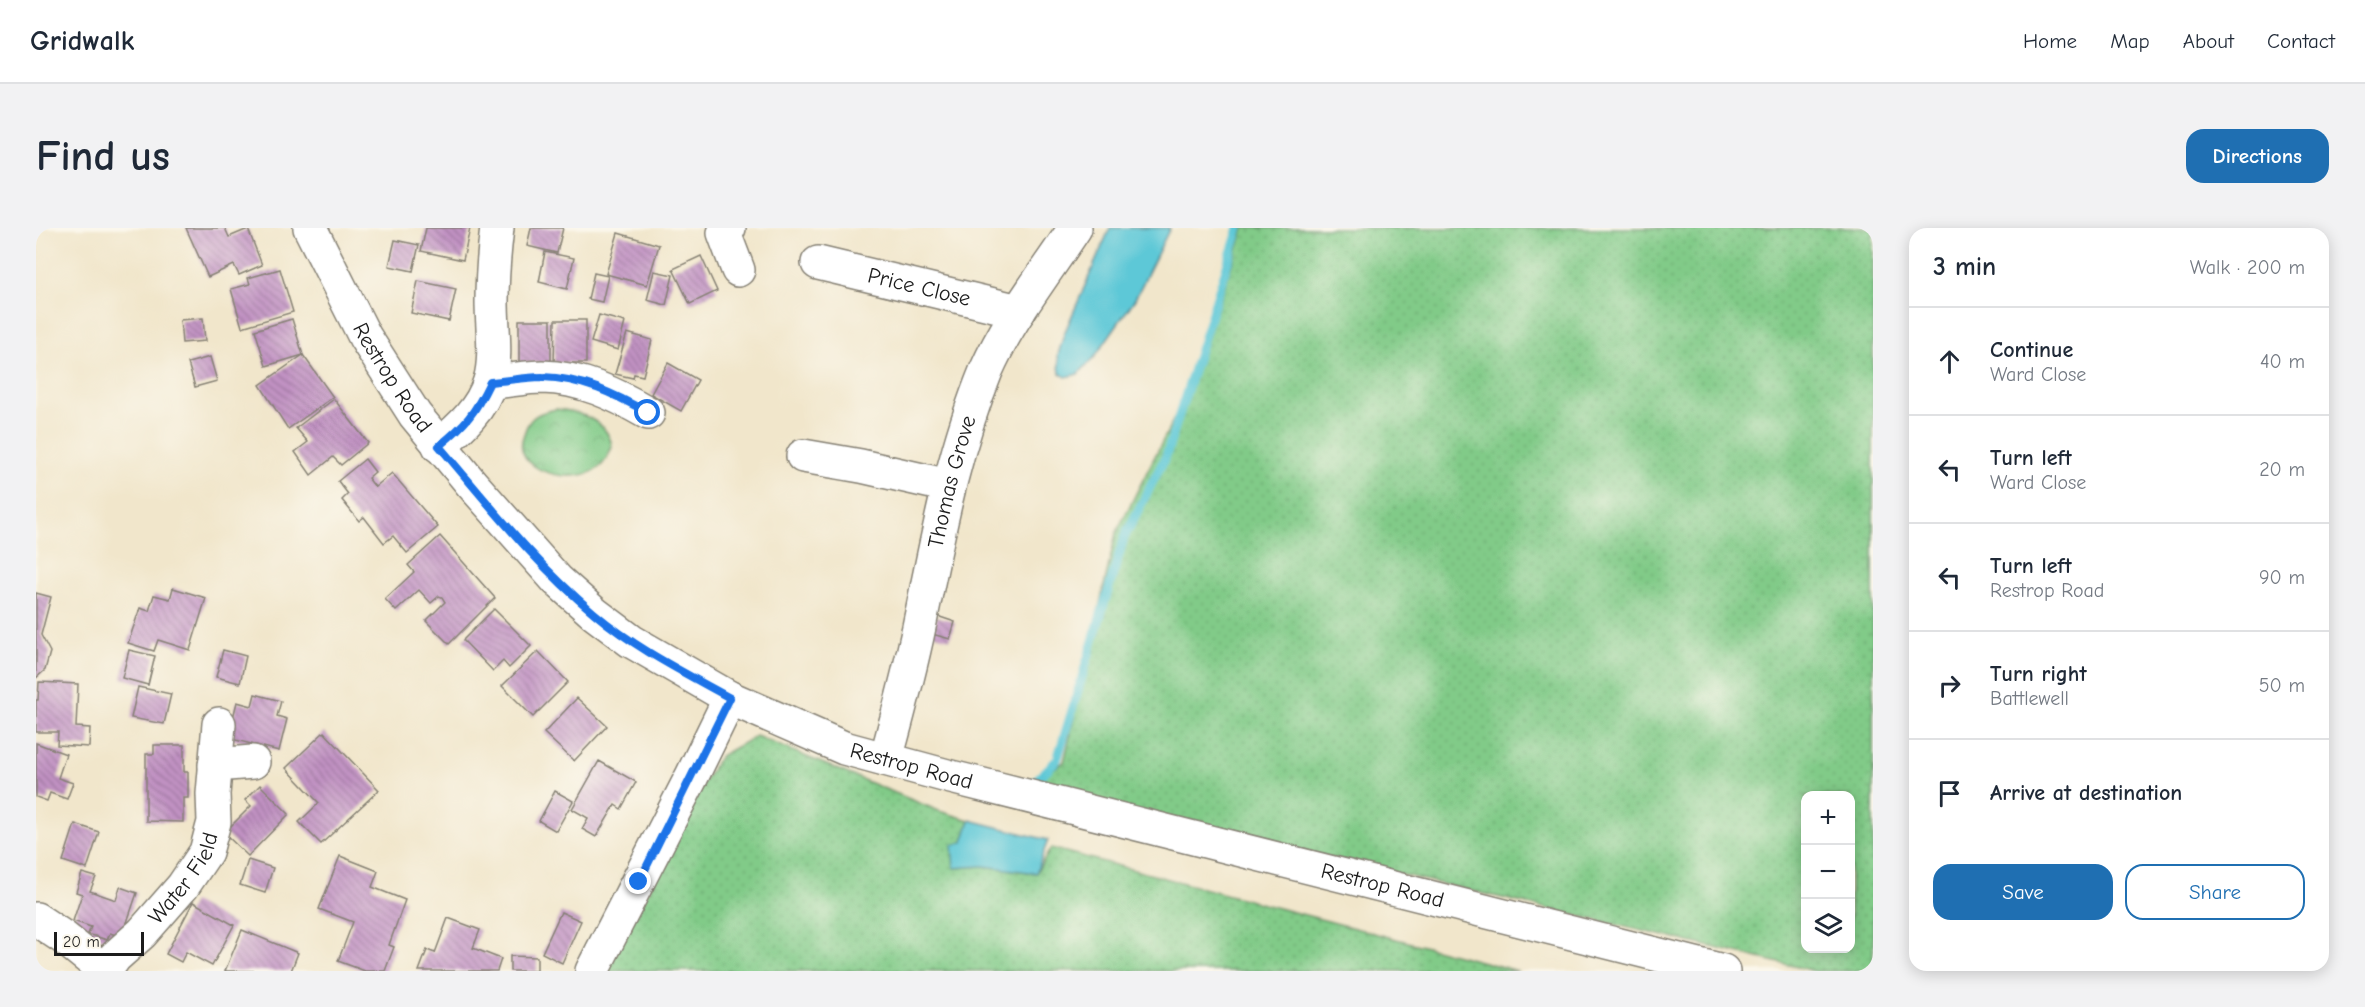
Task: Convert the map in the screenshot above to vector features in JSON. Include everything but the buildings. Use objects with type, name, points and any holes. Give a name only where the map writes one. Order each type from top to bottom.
[{"type":"street","name":"Restrop Road","points":[[310,228],[365,338],[415,415],[439,446],[557,580],[595,614],[632,641],[730,698],[844,748],[1078,811],[1723,971]]},
{"type":"street","points":[[439,446],[466,423],[478,407],[490,382],[493,364],[493,270],[497,228]]},
{"type":"street","name":"Thomas Grove","points":[[886,759],[919,627],[929,572],[961,440],[987,369],[1019,311],[1075,228]]},
{"type":"street","points":[[721,230],[738,270]]},
{"type":"street","name":"Price Close","points":[[818,263],[1019,311]]},
{"type":"street","points":[[490,382],[521,381],[539,377],[578,381],[621,398],[648,413]]},
{"type":"street","points":[[802,456],[861,466],[949,486]]},
{"type":"street","points":[[592,971],[730,698]]},
{"type":"street","name":"Water Field","points":[[105,971],[115,957],[142,933],[183,886],[206,852],[214,822],[215,765],[219,724]]},
{"type":"street","points":[[215,765],[253,762]]},
{"type":"street","points":[[36,919],[63,937],[105,971]]},
{"type":"green space","points":[[1244,228],[1873,228],[1873,971],[1814,971],[1083,800],[1031,783],[1064,762],[1116,533],[1194,379]]},
{"type":"green space","points":[[556,409],[583,415],[605,430],[612,447],[604,462],[597,469],[578,476],[566,476],[543,471],[526,458],[521,444],[530,421],[537,415]]},
{"type":"green space","points":[[756,736],[939,811],[970,820],[955,868],[983,866],[1036,873],[1051,848],[1518,971],[607,971],[704,782],[720,756]]},
{"type":"water","points":[[1110,228],[1170,228],[1135,299],[1094,358],[1078,374],[1066,377],[1060,373],[1058,355],[1064,334]]},
{"type":"water","points":[[970,820],[1048,840],[1036,873],[983,866],[954,868],[952,845],[963,842]]},
{"type":"waterway","points":[[1027,789],[1057,760],[1124,538],[1166,456],[1239,228]]},
{"type":"route","points":[[639,882],[730,698],[632,641],[595,614],[557,580],[439,446],[466,423],[478,407],[490,382],[521,381],[539,377],[578,381],[621,398],[648,413]]}]
